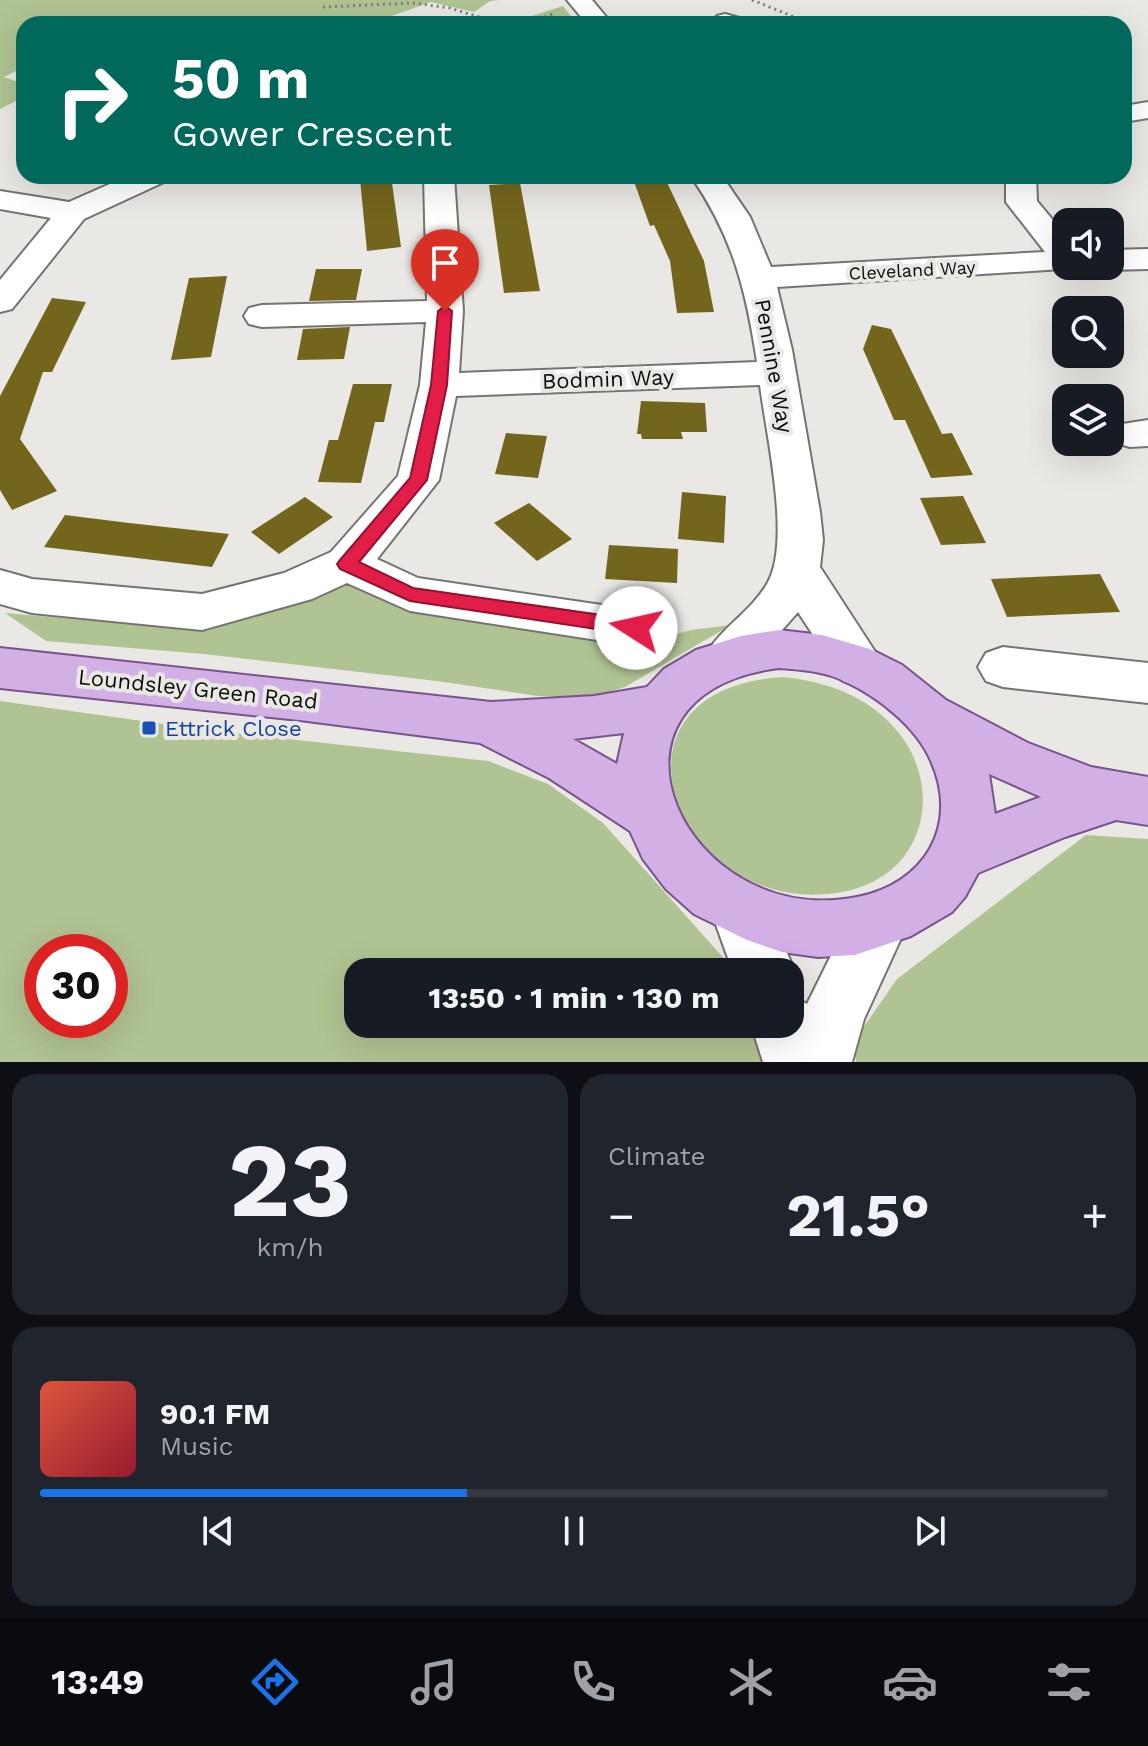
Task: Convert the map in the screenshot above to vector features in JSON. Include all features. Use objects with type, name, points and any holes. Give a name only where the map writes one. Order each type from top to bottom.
[{"type":"main road","points":[[779,649],[834,657],[860,667],[908,695],[928,714],[947,739],[960,766],[967,795],[967,825],[959,854],[947,876],[928,896],[905,912],[878,923],[823,930],[794,927],[739,908],[708,890],[683,867],[663,841],[650,814],[642,784],[642,756],[649,729],[661,705],[679,685],[702,669],[728,658],[779,649]]},
{"type":"main road","name":"Loundsley Green Road","points":[[0,668],[299,699],[491,723],[594,717],[661,705]]},
{"type":"main road","points":[[928,714],[999,756],[1130,800]]},
{"type":"main road","name":"Loundsley Green Road","points":[[491,723],[568,762],[650,814]]},
{"type":"main road","points":[[959,854],[1055,816],[1130,800]]},
{"type":"street","points":[[579,0],[593,16]]},
{"type":"street","points":[[0,302],[73,212],[135,184]]},
{"type":"street","points":[[0,587],[32,596],[202,612],[296,587],[347,564],[418,480],[439,385],[445,311],[439,184]]},
{"type":"street","name":"Pennine Way","points":[[713,184],[745,240],[758,278],[777,373],[800,522],[797,567],[775,611],[728,658]]},
{"type":"street","points":[[1021,184],[1022,202],[1052,241]]},
{"type":"street","points":[[0,200],[73,212]]},
{"type":"street","points":[[1124,260],[1148,259]]},
{"type":"street","name":"Cleveland Way","points":[[758,278],[1052,260]]},
{"type":"street","points":[[262,316],[445,311]]},
{"type":"street","name":"Bodmin Way","points":[[439,385],[777,373]]},
{"type":"street","points":[[347,564],[410,594],[636,628]]},
{"type":"street","points":[[797,567],[823,614],[860,667]]},
{"type":"street","points":[[1003,667],[1148,683]]},
{"type":"street","points":[[739,908],[759,958]]},
{"type":"street","points":[[820,1062],[834,1014],[878,923]]},
{"type":"street","points":[[787,1038],[795,1062]]},
{"type":"path","points":[[752,0],[787,16]]},
{"type":"path","points":[[323,7],[413,3],[450,8],[476,16]]},
{"type":"green space","points":[[0,0],[499,0],[490,1],[474,12],[431,2],[392,16],[16,16],[16,71],[4,77],[16,81],[16,101],[0,109]]},
{"type":"green space","points":[[563,6],[571,16],[532,16]]},
{"type":"green space","points":[[348,585],[418,608],[607,634],[614,645],[615,660],[644,663],[656,640],[691,630],[731,625],[625,687],[589,698],[538,696],[204,654],[46,641],[5,613],[207,631]]},
{"type":"green space","points":[[782,677],[825,685],[851,695],[876,710],[906,743],[918,769],[923,796],[920,822],[911,846],[895,867],[872,882],[842,892],[785,892],[736,873],[699,841],[677,801],[671,759],[685,720],[721,691]]},
{"type":"green space","points":[[0,701],[206,730],[488,761],[548,784],[603,823],[724,958],[344,958],[344,1038],[769,1038],[772,1062],[0,1062]]},
{"type":"green space","points":[[1086,835],[1148,839],[1148,1062],[856,1062],[854,1041],[897,979]]},
{"type":"building","points":[[360,184],[392,184],[401,247],[367,251]]},
{"type":"building","points":[[520,184],[540,291],[504,293],[489,185]]},
{"type":"building","points":[[635,184],[668,184],[704,261],[714,312],[677,313],[670,261],[654,225],[650,226]]},
{"type":"building","points":[[316,269],[362,269],[356,300],[309,301]]},
{"type":"building","points":[[227,276],[211,357],[171,360],[189,278]]},
{"type":"building","points":[[52,298],[86,302],[52,372],[43,372],[20,439],[57,491],[12,510],[0,490],[0,396]]},
{"type":"building","points":[[872,325],[891,329],[942,434],[952,433],[973,475],[931,478],[905,420],[894,420],[863,349]]},
{"type":"building","points":[[350,327],[344,359],[297,360],[303,329]]},
{"type":"building","points":[[353,384],[392,384],[384,422],[375,422],[361,483],[318,482],[329,440],[338,440]]},
{"type":"building","points":[[641,401],[705,403],[707,432],[681,432],[683,439],[642,439],[641,434],[637,434]]},
{"type":"building","points":[[506,433],[547,436],[538,478],[495,474]]},
{"type":"building","points":[[682,492],[726,496],[724,543],[678,539]]},
{"type":"building","points":[[963,496],[986,543],[941,545],[920,498]]},
{"type":"building","points":[[305,497],[333,517],[279,554],[251,532]]},
{"type":"building","points":[[529,503],[572,539],[537,561],[494,523]]},
{"type":"building","points":[[65,515],[229,534],[212,567],[44,547]]},
{"type":"building","points":[[609,545],[678,549],[677,583],[605,579]]},
{"type":"building","points":[[1100,574],[1120,612],[1007,617],[991,579]]},
{"type":"place","name":"Ettrick Close","points":[[149,728]]},
{"type":"route","points":[[445,311],[439,385],[418,480],[347,564],[410,594],[636,628]]}]
